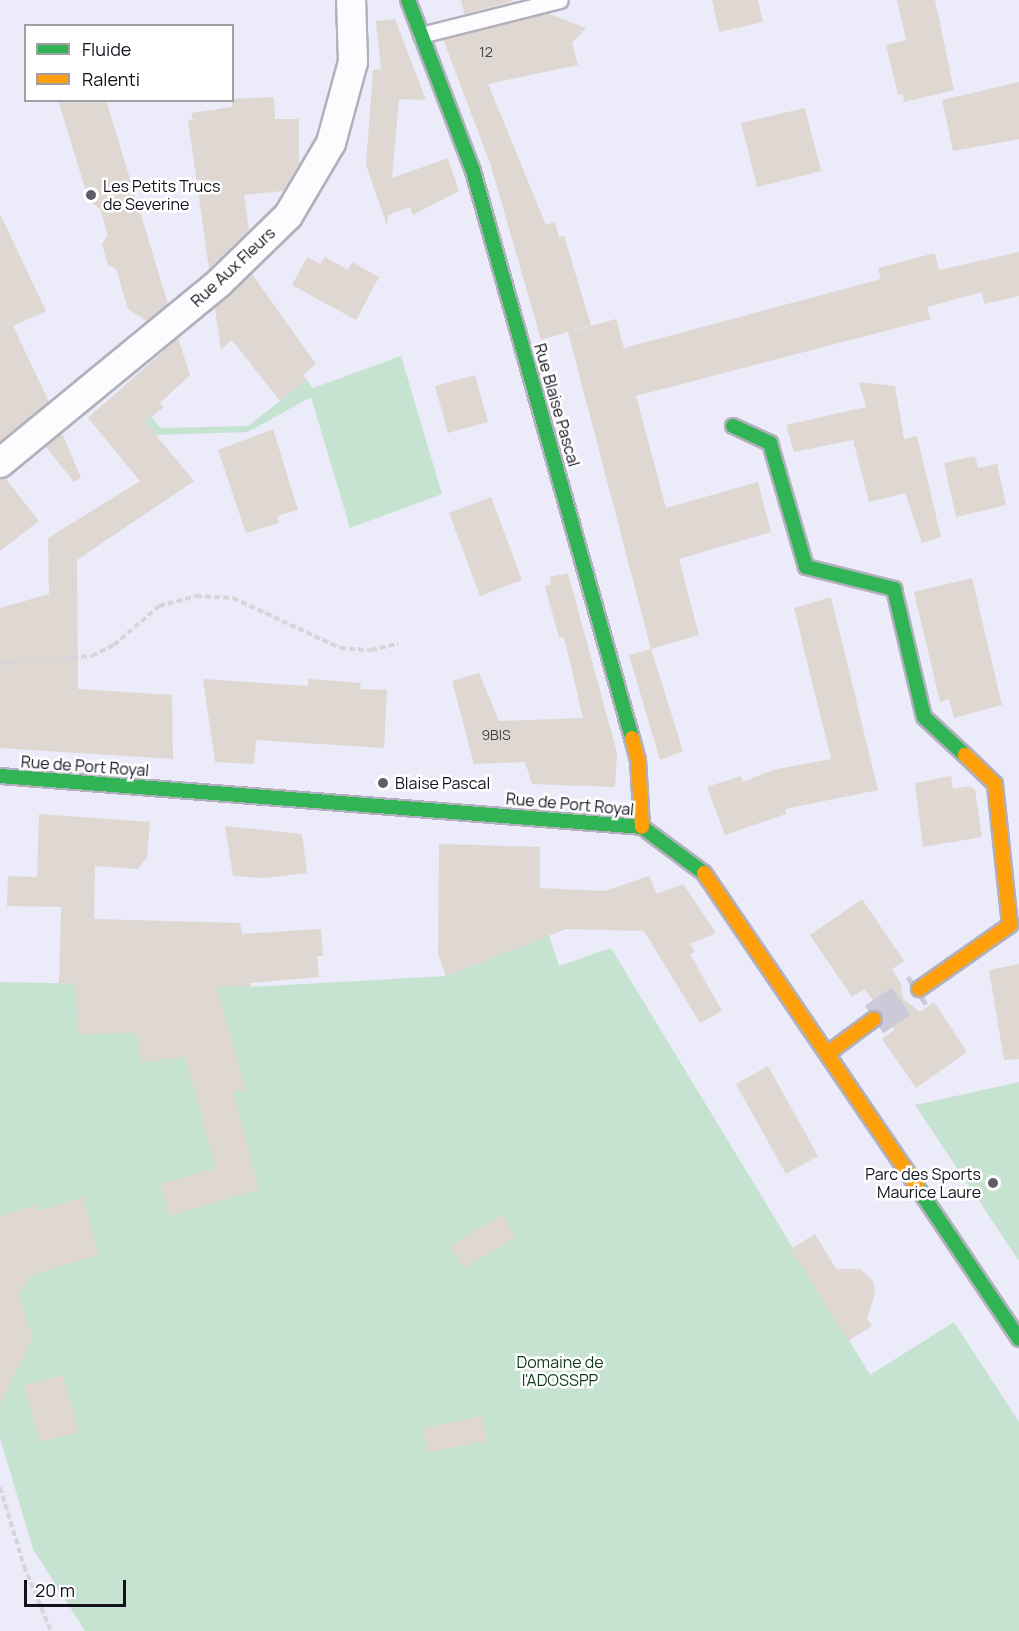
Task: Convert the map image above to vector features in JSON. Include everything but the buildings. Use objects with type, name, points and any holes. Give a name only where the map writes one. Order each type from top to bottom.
[{"type":"street","name":"Rue Aux Fleurs","points":[[0,463],[219,283],[288,216],[331,143],[353,62],[351,0]]},
{"type":"street","name":"Rue Blaise Pascal","points":[[408,0],[472,171],[574,525],[638,760],[642,827]]},
{"type":"street","points":[[733,426],[770,443],[806,567],[894,590],[924,717],[995,784],[1010,925],[919,989]]},
{"type":"street","name":"Rue de Port Royal","points":[[0,776],[642,827],[709,877],[1019,1339]]},
{"type":"street","points":[[828,1053],[874,1019]]},
{"type":"lane","points":[[421,35],[560,0]]},
{"type":"path","points":[[0,663],[92,656],[114,645],[159,606],[196,596],[232,598],[340,648],[371,650],[398,644]]},
{"type":"path","points":[[0,1487],[24,1566],[51,1631]]},
{"type":"green space","points":[[401,356],[442,494],[350,528],[311,397],[248,432],[156,435],[134,409],[140,404],[161,428],[248,426],[307,380],[313,388]]},
{"type":"green space","name":"Domaine de l'ADOSSPP","points":[[549,935],[559,966],[611,948],[870,1375],[954,1322],[1019,1422],[1019,1631],[85,1631],[33,1549],[0,1438],[0,982],[251,987],[446,976]]},
{"type":"green space","name":"Parc des Sports Maurice Laure","points":[[1019,1082],[1019,1261],[915,1105]]},
{"type":"tunnel","points":[[874,1019],[919,989]]},
{"type":"traffic: fast","points":[[408,0],[473,171],[632,738]]},
{"type":"traffic: fast","points":[[733,426],[770,443],[806,567],[894,589],[924,717],[965,755]]},
{"type":"traffic: fast","points":[[0,776],[642,827],[704,873]]},
{"type":"traffic: fast","points":[[917,1187],[1019,1339]]},
{"type":"traffic: slow","points":[[632,738],[638,760],[642,827]]},
{"type":"traffic: slow","points":[[919,989],[1010,925],[995,784],[965,755]]},
{"type":"traffic: slow","points":[[704,873],[917,1187]]},
{"type":"traffic: slow","points":[[828,1053],[874,1019]]},
{"type":"place","name":"Les Petits Trucs de Severine","points":[[91,195]]},
{"type":"place","name":"Blaise Pascal","points":[[383,783]]},
{"type":"place","name":"Parc des Sports Maurice Laure","points":[[993,1183]]}]
